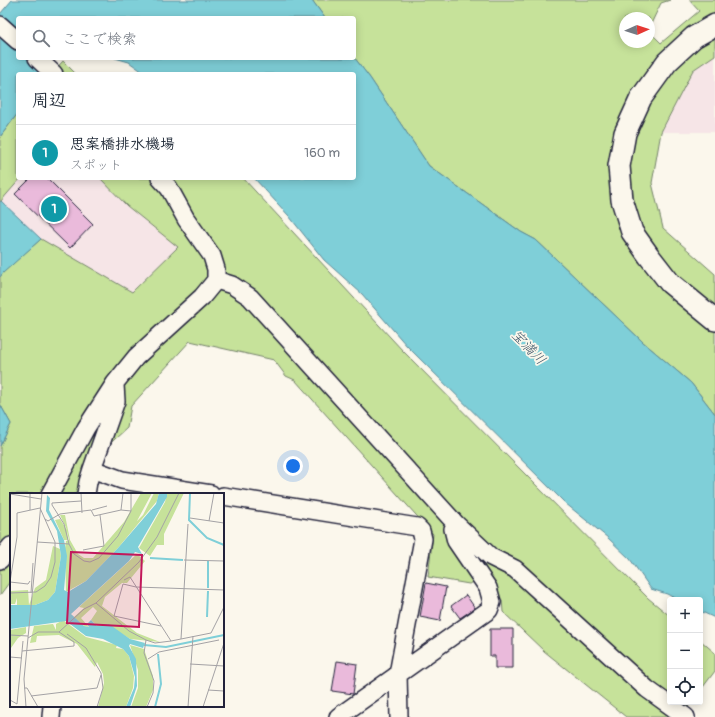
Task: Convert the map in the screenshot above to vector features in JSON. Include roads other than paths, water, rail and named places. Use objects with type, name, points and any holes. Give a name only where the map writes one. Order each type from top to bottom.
[{"type":"street","points":[[0,25],[16,39]]},
{"type":"street","points":[[715,25],[694,37],[667,62],[641,98],[625,133],[620,166],[622,200],[632,232],[648,256],[670,283],[715,320]]},
{"type":"street","points":[[39,60],[52,72]]},
{"type":"street","points":[[51,493],[86,428],[115,383],[136,357],[202,296],[216,280],[216,269],[212,256],[186,219],[162,180]]},
{"type":"street","points":[[216,280],[232,285],[250,297],[456,524],[491,557],[515,569],[647,689],[686,717]]},
{"type":"street","points":[[86,493],[92,469],[116,401],[115,383]]},
{"type":"street","points":[[92,469],[122,480],[205,493]]},
{"type":"street","points":[[224,496],[417,527],[421,531],[423,539],[398,674],[399,717]]},
{"type":"street","points":[[338,717],[489,610],[492,602],[488,588],[456,541],[453,529],[456,524]]},
{"type":"street","points":[[0,560],[10,547]]},
{"type":"street","points":[[51,717],[52,707]]},
{"type":"water","points":[[12,0],[312,0],[324,16],[16,16],[16,60],[53,60],[44,72],[16,72],[16,116],[0,137],[0,14]]},
{"type":"water","name":"宝満川","points":[[122,60],[356,60],[429,166],[521,232],[536,240],[643,342],[691,383],[715,414],[715,618],[703,612],[703,597],[672,597],[651,589],[630,559],[608,538],[565,503],[407,346],[362,294],[324,260],[289,216],[256,180],[356,180],[356,72],[143,72],[129,62]]},
{"type":"water","points":[[1,201],[41,239],[0,277],[0,202]]},
{"type":"water","points":[[0,404],[11,424],[0,446]]},
{"type":"place","name":"思案橋排水機場","points":[[54,209]]}]
